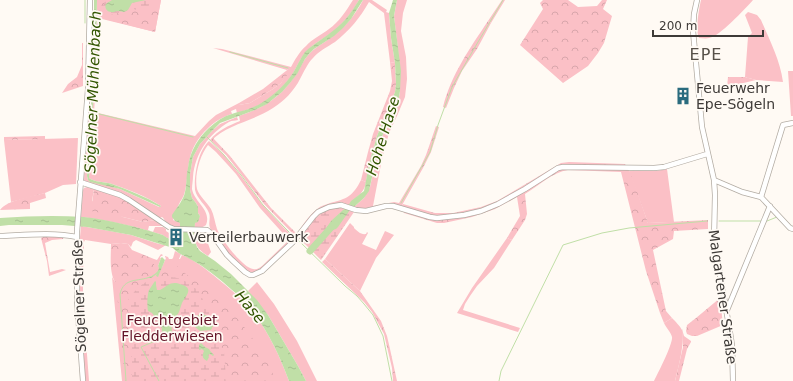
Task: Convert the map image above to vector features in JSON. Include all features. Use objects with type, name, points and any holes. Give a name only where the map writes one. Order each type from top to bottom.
[{"type":"street","name":"Sögelner Straße","points":[[83,381],[77,300],[77,231],[88,89],[90,0]]},
{"type":"street","name":"Malgartener Straße","points":[[697,0],[693,19],[693,31],[702,127],[714,180],[714,240],[732,345],[733,381]]},
{"type":"street","points":[[761,197],[783,125],[793,123]]},
{"type":"street","points":[[80,182],[120,195],[165,225],[174,229],[207,230],[227,255],[245,272],[253,275],[262,271],[294,241],[318,212],[329,206],[341,205],[366,211],[390,206],[437,218],[464,215],[481,211],[498,204],[563,166],[654,168],[664,167],[707,154]]},
{"type":"street","points":[[714,180],[742,192],[761,197],[790,228],[793,229]]},
{"type":"street","points":[[727,310],[770,206]]},
{"type":"street","points":[[0,236],[58,234],[77,237]]},
{"type":"green space","points":[[97,0],[161,0],[155,32],[98,18],[98,53],[94,112],[195,136],[216,115],[239,103],[239,105],[250,103],[273,89],[281,83],[290,68],[287,70],[213,48],[291,67],[299,53],[308,44],[336,23],[353,0],[359,0],[342,24],[313,45],[300,60],[292,75],[276,93],[255,107],[237,113],[236,109],[231,111],[232,114],[225,116],[213,124],[197,141],[191,154],[185,193],[173,220],[181,222],[180,227],[169,224],[163,217],[158,218],[135,201],[121,193],[85,182],[84,180],[88,115],[90,115],[88,180],[120,189],[159,207],[161,206],[131,191],[89,178],[96,53]]},
{"type":"green space","points":[[97,0],[161,0],[155,32],[97,17]]},
{"type":"green space","points":[[107,0],[112,0],[107,3],[109,12],[122,12],[129,8],[133,3],[152,0],[143,10],[140,11],[134,9],[125,14],[118,13],[114,15],[104,11],[103,5]]},
{"type":"green space","points":[[363,0],[372,0],[389,13],[395,63],[390,62],[384,13],[369,2],[350,29],[311,60],[295,88],[281,102],[258,116],[225,130],[211,141],[210,140],[220,131],[240,121],[239,116],[263,106],[277,96],[289,84],[308,56],[343,28],[354,15]]},
{"type":"green space","points":[[397,0],[407,0],[403,13],[401,31],[406,57],[407,79],[405,97],[389,133],[382,159],[373,206],[394,202],[399,203],[421,166],[423,168],[401,207],[364,210],[358,209],[353,207],[364,198],[370,187],[379,146],[399,97],[398,49],[394,16]]},
{"type":"green space","points":[[502,0],[505,0],[491,23],[488,21]]},
{"type":"green space","points":[[543,0],[568,0],[578,7],[597,6],[602,0],[607,0],[603,9],[612,16],[604,43],[598,53],[588,66],[563,83],[520,45],[543,9],[540,3]]},
{"type":"green space","points":[[701,0],[753,0],[719,33],[708,38],[699,38],[697,30]]},
{"type":"green space","points":[[748,12],[757,15],[761,20],[777,58],[783,82],[756,80],[745,77],[748,37],[752,33],[745,15]]},
{"type":"green space","points":[[488,21],[491,23],[477,49],[462,71],[446,108],[443,107],[446,95],[456,73]]},
{"type":"green space","points":[[82,43],[83,86],[62,93],[68,84],[77,77],[82,65]]},
{"type":"green space","points":[[390,62],[395,63],[395,92],[377,136],[369,164],[366,182],[361,180],[368,152],[373,134],[390,91],[392,81]]},
{"type":"green space","points":[[291,67],[281,83],[273,89],[250,103],[239,105],[239,103],[263,89]]},
{"type":"green space","points":[[788,71],[793,71],[793,116],[791,116]]},
{"type":"green space","points":[[728,77],[745,77],[756,80],[727,87]]},
{"type":"green space","points":[[237,117],[238,120],[229,122],[215,132],[200,152],[194,168],[192,189],[193,194],[205,210],[207,220],[205,226],[194,228],[195,223],[200,216],[198,213],[198,207],[192,198],[190,190],[190,174],[193,157],[200,144],[213,130],[220,124]]},
{"type":"green space","points":[[436,126],[439,127],[431,152],[423,168],[421,166]]},
{"type":"green space","points":[[45,136],[45,139],[4,140],[4,137]]},
{"type":"green space","points":[[78,138],[76,184],[63,185],[45,193],[11,202],[4,140]]},
{"type":"green space","points":[[213,138],[230,156],[271,208],[297,234],[295,236],[264,204],[226,155],[211,141]]},
{"type":"green space","points":[[209,141],[224,155],[262,204],[295,238],[269,264],[258,272],[250,273],[235,262],[225,252],[210,228],[209,213],[195,190],[195,177],[199,157],[205,145]],"holes":[[[208,145],[236,174],[260,208],[289,240],[257,269],[253,269],[244,264],[228,246],[219,234],[211,209],[199,194],[197,189],[196,178],[202,154]]]},
{"type":"green space","points":[[561,163],[625,164],[631,174],[648,223],[708,220],[708,229],[674,231],[673,239],[653,250],[666,311],[672,318],[664,323],[646,271],[621,172],[568,170],[557,173],[525,194],[527,214],[525,220],[512,240],[507,238],[520,216],[517,197],[495,209],[472,217],[444,223],[437,223],[404,213],[401,207],[403,204],[435,213],[453,213],[481,207],[497,201]]},
{"type":"green space","points":[[667,169],[674,222],[648,223],[629,171],[656,171]]},
{"type":"green space","points":[[361,180],[366,182],[365,186],[361,193],[349,206],[333,204],[325,207],[295,236],[313,213],[323,206],[349,196]]},
{"type":"green space","points":[[87,187],[94,189],[92,201],[123,217],[143,222],[155,220],[162,226],[149,226],[148,230],[153,232],[155,227],[163,227],[169,233],[171,230],[171,234],[169,235],[171,236],[170,239],[163,235],[133,227],[81,217],[83,190]]},
{"type":"green space","points":[[94,189],[123,198],[155,220],[143,222],[91,211]]},
{"type":"green space","points":[[45,193],[46,198],[30,203],[30,209],[0,210],[14,201]]},
{"type":"green space","points":[[337,207],[354,212],[321,260],[299,238],[310,223],[319,215],[324,211]]},
{"type":"green space","points":[[350,223],[362,234],[368,233],[362,244],[376,250],[385,231],[394,235],[376,258],[360,291],[325,259]]},
{"type":"green space","points":[[81,226],[131,235],[166,245],[158,250],[136,240],[133,242],[131,247],[128,244],[111,244],[85,240],[83,301],[89,381],[85,381],[82,338],[85,337],[82,335],[79,279]]},
{"type":"green space","points":[[194,231],[204,232],[211,252],[208,256],[197,246]]},
{"type":"green space","points":[[64,237],[63,239],[52,240],[45,243],[50,272],[62,269],[66,270],[49,276],[41,238]]},
{"type":"green space","points":[[507,238],[512,240],[494,268],[470,296],[463,310],[520,328],[518,332],[457,313],[472,288]]},
{"type":"green space","name":"Feuchtgebiet Fledderwiesen","points":[[111,244],[128,244],[132,250],[154,259],[154,267],[171,271],[177,266],[209,291],[233,314],[250,334],[276,381],[125,381],[117,293],[122,282],[115,282],[111,263]]},
{"type":"green space","name":"Feuchtgebiet Fledderwiesen","points":[[175,251],[181,254],[179,259],[182,255],[192,260],[234,293],[250,308],[272,343],[282,362],[289,381],[122,381],[112,277],[115,282],[154,267],[154,259],[157,260],[161,254],[163,255],[160,258],[158,266],[160,269],[166,258],[165,256],[172,259]]},
{"type":"green space","points":[[325,259],[360,291],[381,321],[387,336],[397,381],[393,381],[392,368],[384,334],[372,312],[364,302],[322,262]]},
{"type":"green space","name":"Feuchtgebiet Fledderwiesen","points":[[172,277],[182,279],[199,291],[204,302],[213,309],[222,321],[217,338],[224,352],[225,381],[132,381],[132,342],[127,302],[136,290],[146,282],[158,282],[162,279]]},
{"type":"green space","points":[[257,282],[274,304],[297,341],[317,381],[306,381],[268,315],[248,291]]},
{"type":"green space","points":[[720,298],[723,325],[697,336],[687,334],[687,325]]},
{"type":"green space","points":[[672,318],[681,328],[683,336],[681,356],[675,381],[654,381],[672,341],[672,337],[664,323]]},
{"type":"green space","points":[[682,329],[684,336],[691,342],[687,349],[679,381],[675,381],[683,347]]},
{"type":"water","name":"Sögelner Mühlenbach","points":[[94,0],[97,0],[96,53],[89,178],[131,191],[161,206],[160,207],[120,189],[90,182],[88,180],[94,53]]},
{"type":"water","points":[[112,0],[146,0],[132,3],[128,10],[124,12],[110,12],[107,11],[105,7],[106,4]]},
{"type":"water","name":"Hase","points":[[359,0],[363,0],[351,19],[334,36],[309,54],[297,74],[282,92],[267,104],[220,123],[213,130],[200,144],[193,157],[190,174],[190,190],[192,198],[198,207],[198,213],[200,216],[198,222],[195,223],[194,238],[197,247],[200,251],[231,274],[257,300],[268,315],[306,381],[289,381],[282,362],[267,334],[250,308],[240,298],[223,282],[195,262],[178,253],[173,248],[131,235],[87,227],[62,225],[0,226],[0,218],[42,216],[84,217],[124,224],[163,235],[170,239],[178,239],[180,236],[180,223],[175,221],[172,215],[180,204],[184,195],[187,171],[193,149],[206,130],[217,121],[231,114],[258,105],[276,92],[293,73],[305,52],[342,23]]},
{"type":"water","points":[[393,0],[397,0],[394,16],[401,71],[399,97],[379,146],[369,191],[364,198],[352,207],[336,229],[329,231],[327,227],[331,221],[347,208],[351,201],[364,191],[369,164],[377,136],[395,92],[395,63],[389,13]]},
{"type":"water","points":[[162,257],[165,260],[158,277],[156,276],[157,274],[151,278],[148,278],[158,271],[158,266]]},
{"type":"water","points":[[155,281],[157,290],[160,290],[173,283],[179,284],[188,289],[187,296],[173,322],[172,332],[164,340],[160,340],[162,331],[161,323],[152,313],[148,311],[148,292]]},
{"type":"water","points":[[202,314],[211,318],[214,324],[211,330],[200,331],[195,327],[198,315]]},
{"type":"water","points":[[201,343],[214,355],[208,355],[209,357],[207,361],[203,357],[204,351],[202,349],[199,350],[199,345]]},
{"type":"waterway","name":"Sögelner Mühlenbach","points":[[85,0],[85,23]]},
{"type":"waterway","points":[[401,203],[430,152],[452,87],[503,0]]},
{"type":"waterway","points":[[230,52],[288,68]]},
{"type":"waterway","name":"Sögelner Mühlenbach","points":[[95,113],[193,137]]},
{"type":"waterway","points":[[207,137],[241,175],[263,205],[294,237]]},
{"type":"waterway","points":[[767,221],[777,217]]},
{"type":"waterway","points":[[499,381],[501,371],[563,245],[602,233],[629,228],[707,221]]},
{"type":"waterway","points":[[719,221],[762,221]]},
{"type":"waterway","name":"Hohe Hase","points":[[310,251],[335,223]]},
{"type":"waterway","points":[[298,240],[357,296],[373,315],[383,336],[392,381]]},
{"type":"waterway","points":[[126,381],[120,294],[128,282],[150,277]]},
{"type":"waterway","points":[[159,381],[141,347],[160,339]]},
{"type":"place","name":"Feuerwehr Epe-Sögeln","points":[[683,96]]},
{"type":"place","name":"Verteilerbauwerk","points":[[176,237]]},
{"type":"district","name":"EPE","points":[[706,54]]}]
